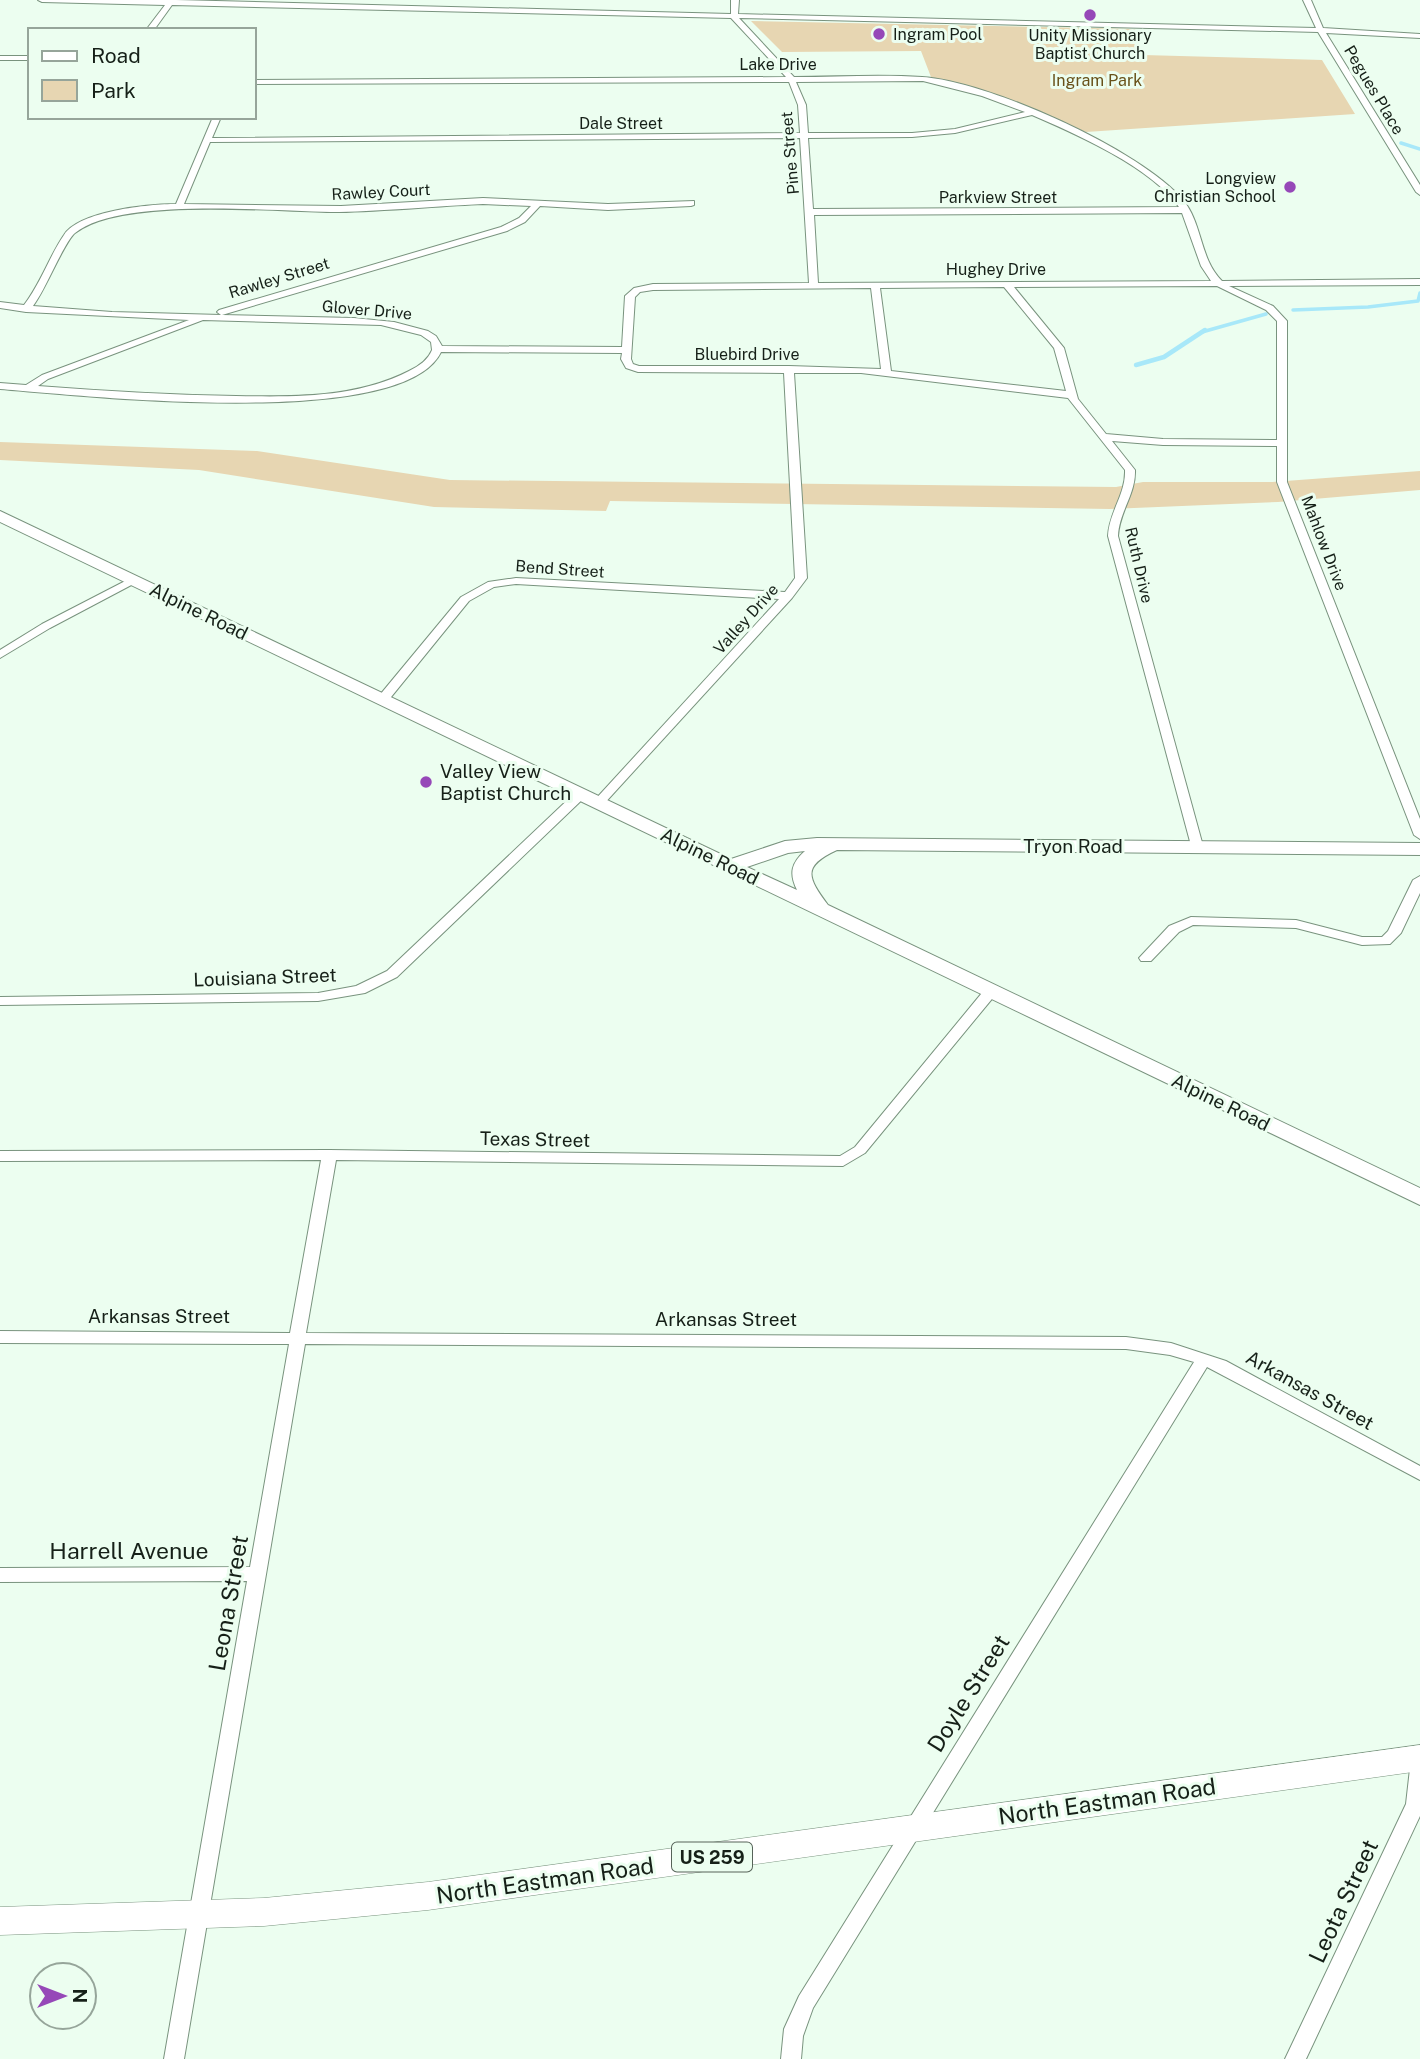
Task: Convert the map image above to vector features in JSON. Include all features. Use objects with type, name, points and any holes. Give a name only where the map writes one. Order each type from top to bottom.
[{"type":"main road","name":"Alpine Road","points":[[0,516],[1420,1197]]},
{"type":"main road","name":"Tryon Road","points":[[730,866],[786,847],[836,844],[1420,849]]},
{"type":"main road","points":[[820,909],[804,890],[799,876],[809,856],[836,844]]},
{"type":"main road","name":"North Eastman Road","points":[[0,1922],[200,1915],[428,1896],[1420,1759]]},
{"type":"street","points":[[42,0],[171,1],[1321,31],[1420,36]]},
{"type":"street","points":[[450,9],[454,0]]},
{"type":"street","points":[[734,0],[734,17]]},
{"type":"street","name":"Pegues Place","points":[[1307,0],[1321,31],[1420,192]]},
{"type":"street","points":[[151,28],[171,1]]},
{"type":"street","name":"Pine Street","points":[[734,17],[791,78],[802,105],[814,286]]},
{"type":"street","points":[[0,58],[28,58]]},
{"type":"street","name":"Lake Drive","points":[[256,82],[791,78],[932,80],[1032,112],[1143,168],[1168,188],[1185,210],[1207,268],[1219,284]]},
{"type":"street","name":"Dale Street","points":[[207,140],[935,134],[1032,112]]},
{"type":"street","points":[[179,206],[216,119]]},
{"type":"street","name":"Rawley Court","points":[[26,309],[38,293],[64,239],[75,228],[94,219],[121,212],[179,206],[341,209],[475,201],[608,207],[691,203]]},
{"type":"street","name":"Rawley Street","points":[[27,388],[45,377],[210,315],[504,229],[522,220],[538,203]]},
{"type":"street","name":"Parkview Street","points":[[811,212],[1185,210]]},
{"type":"street","name":"Hughey Drive","points":[[626,350],[629,298],[637,290],[653,287],[1420,282]]},
{"type":"street","name":"Mahlow Drive","points":[[1219,284],[1271,310],[1282,321],[1281,475],[1286,496],[1420,835]]},
{"type":"street","name":"Ruth Drive","points":[[1007,285],[1059,348],[1071,395],[1130,470],[1130,484],[1113,521],[1113,536],[1197,846]]},
{"type":"street","points":[[875,286],[886,373]]},
{"type":"street","name":"Glover Drive","points":[[0,306],[80,313],[210,315],[397,325],[427,335],[435,342],[437,349]]},
{"type":"street","points":[[0,386],[198,399],[324,397],[368,390],[406,376],[428,364],[437,349],[626,350]]},
{"type":"street","name":"Bluebird Drive","points":[[626,350],[628,364],[638,369],[789,369],[886,373],[1071,395]]},
{"type":"street","name":"Valley Drive","points":[[598,803],[799,583],[802,570],[789,369]]},
{"type":"street","points":[[1105,437],[1163,442],[1282,443]]},
{"type":"street","points":[[0,655],[46,626],[134,580]]},
{"type":"street","name":"Bend Street","points":[[383,699],[465,599],[492,584],[536,581],[620,589],[788,596]]},
{"type":"street","name":"Louisiana Street","points":[[0,1001],[306,998],[360,990],[392,974],[581,794]]},
{"type":"street","points":[[1146,958],[1174,929],[1192,921],[1296,924],[1362,941],[1385,941],[1394,933],[1420,880]]},
{"type":"street","name":"Texas Street","points":[[0,1156],[329,1155],[843,1161],[860,1150],[991,991]]},
{"type":"street","name":"Leona Street","points":[[174,2059],[329,1155]]},
{"type":"street","name":"Arkansas Street","points":[[0,1337],[1104,1342],[1171,1349],[1204,1359],[1240,1375],[1420,1475]]},
{"type":"street","name":"Doyle Street","points":[[791,2059],[791,2041],[796,2021],[1204,1359]]},
{"type":"street","name":"Harrell Avenue","points":[[0,1575],[258,1574]]},
{"type":"street","name":"Leota Street","points":[[1296,2059],[1418,1805],[1420,1759]]},
{"type":"green space","name":"Ingram Park","points":[[751,21],[1135,29],[1143,55],[1322,60],[1355,114],[1086,132],[1011,101],[931,77],[921,51],[782,52]]},
{"type":"green space","points":[[0,442],[257,451],[450,480],[1116,487],[1143,482],[1272,482],[1420,471],[1420,490],[1278,502],[1110,509],[610,501],[606,511],[434,507],[199,470],[0,460]]},
{"type":"waterway","points":[[1401,143],[1420,149]]},
{"type":"waterway","points":[[1293,310],[1368,307],[1418,301],[1420,293]]},
{"type":"waterway","points":[[1202,332],[1266,314]]},
{"type":"waterway","points":[[1136,365],[1164,357],[1205,330]]},
{"type":"place","name":"Unity Missionary Baptist Church","points":[[1090,15]]},
{"type":"place","name":"Ingram Pool","points":[[879,34]]},
{"type":"place","name":"Longview Christian School","points":[[1290,187]]},
{"type":"place","name":"Valley View Baptist Church","points":[[426,782]]}]
